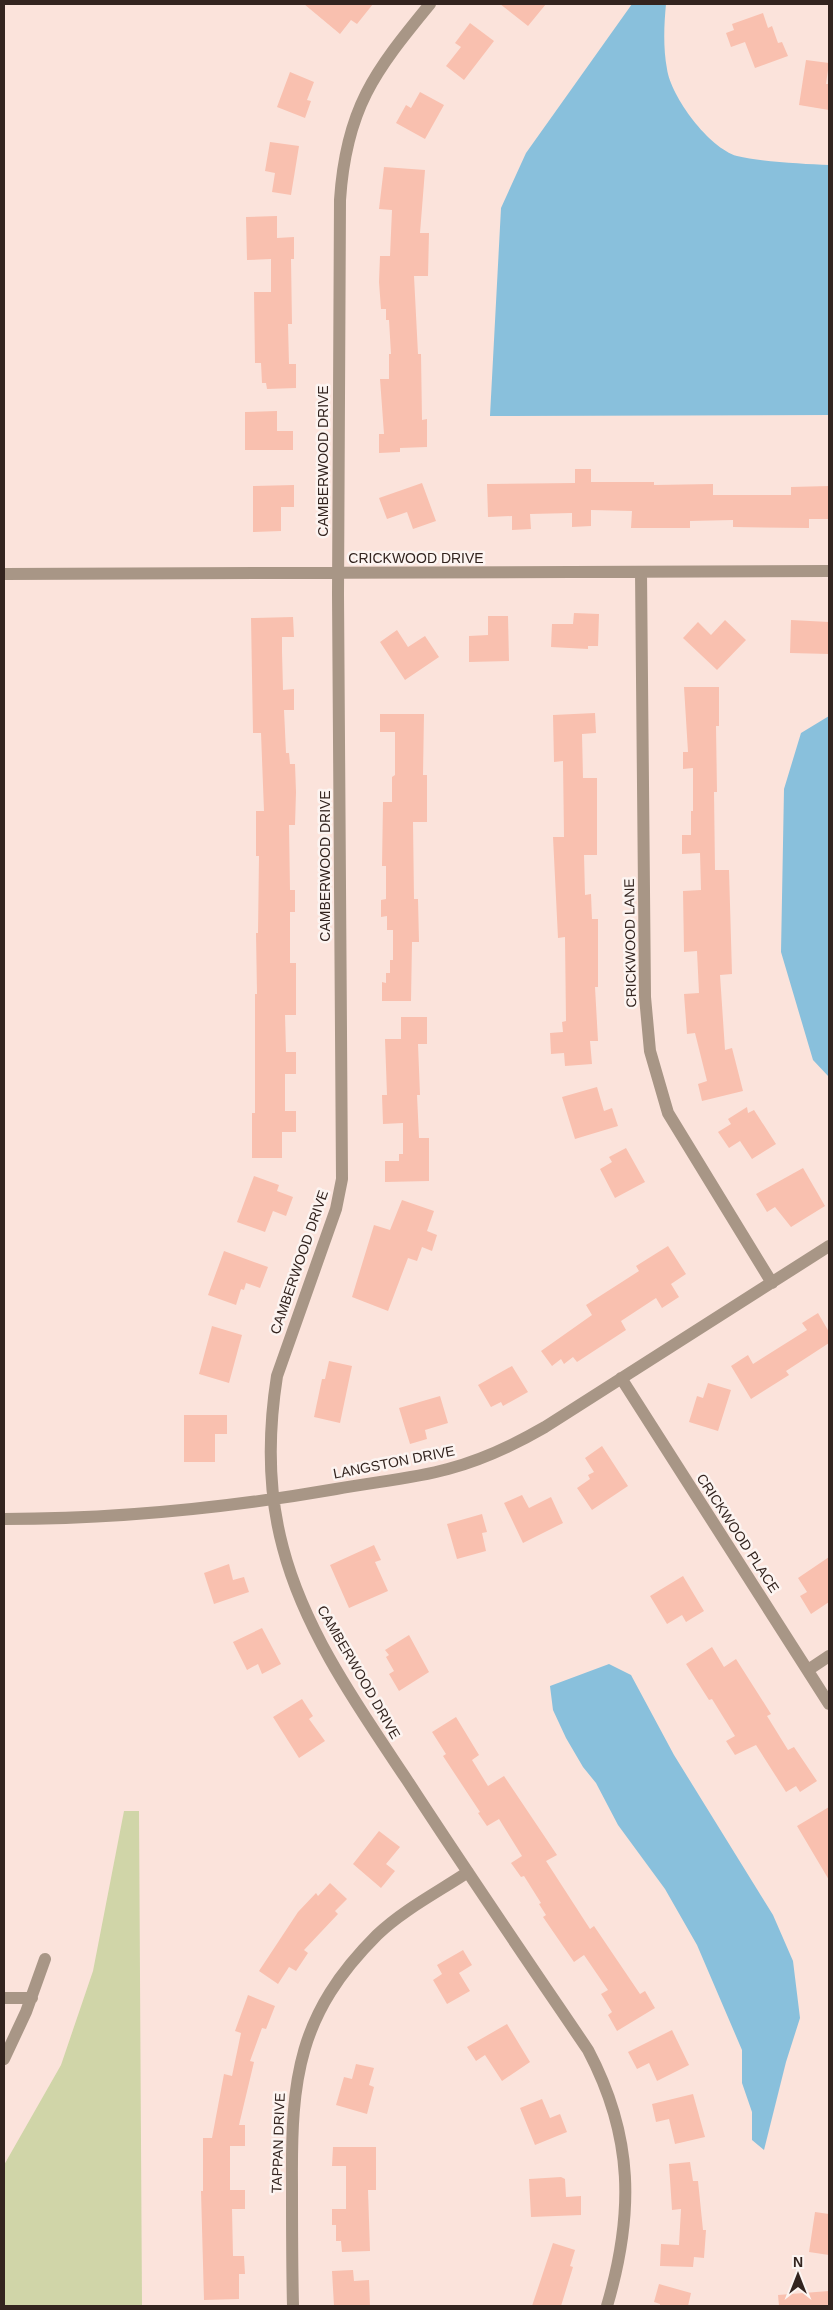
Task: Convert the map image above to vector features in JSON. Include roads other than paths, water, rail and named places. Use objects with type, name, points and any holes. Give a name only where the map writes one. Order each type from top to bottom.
[{"type":"street","name":"CAMBERWOOD DRIVE","points":[[430,4],[377,72],[353,122],[342,164],[340,200],[338,573],[342,1179],[336,1209],[276,1376],[273,1398],[271,1466],[274,1500],[288,1564],[307,1614],[320,1640],[380,1738],[588,2050],[607,2091],[620,2134],[624,2160],[626,2205],[619,2268],[608,2306]]},
{"type":"street","name":"CRICKWOOD DRIVE","points":[[4,574],[829,571]]},
{"type":"street","name":"CRICKWOOD LANE","points":[[641,572],[645,998],[650,1051],[668,1113],[772,1283]]},
{"type":"street","name":"LANGSTON DRIVE","points":[[4,1519],[69,1519],[274,1500],[428,1474],[480,1459],[538,1431],[829,1246]]},
{"type":"street","name":"CRICKWOOD PLACE","points":[[621,1378],[829,1704]]},
{"type":"street","points":[[808,1670],[829,1656]]},
{"type":"street","name":"TAPPAN DRIVE","points":[[293,2306],[292,2113],[299,2069],[309,2035],[328,1995],[365,1947],[392,1923],[468,1872]]},
{"type":"street","points":[[4,2058],[32,1998],[45,1959]]},
{"type":"street","points":[[4,1998],[32,1998]]},
{"type":"water","points":[[632,4],[666,4],[664,44],[670,80],[693,120],[715,143],[726,151],[747,158],[829,165],[829,415],[490,416],[501,208],[526,153]]},
{"type":"water","points":[[829,716],[829,1077],[813,1060],[781,952],[784,789],[801,733]]},
{"type":"water","points":[[609,1664],[631,1675],[674,1755],[773,1915],[793,1961],[800,2018],[786,2062],[764,2150],[752,2140],[752,2112],[742,2083],[742,2050],[697,1945],[665,1889],[618,1825],[596,1783],[583,1767],[566,1738],[553,1710],[550,1686]]}]
